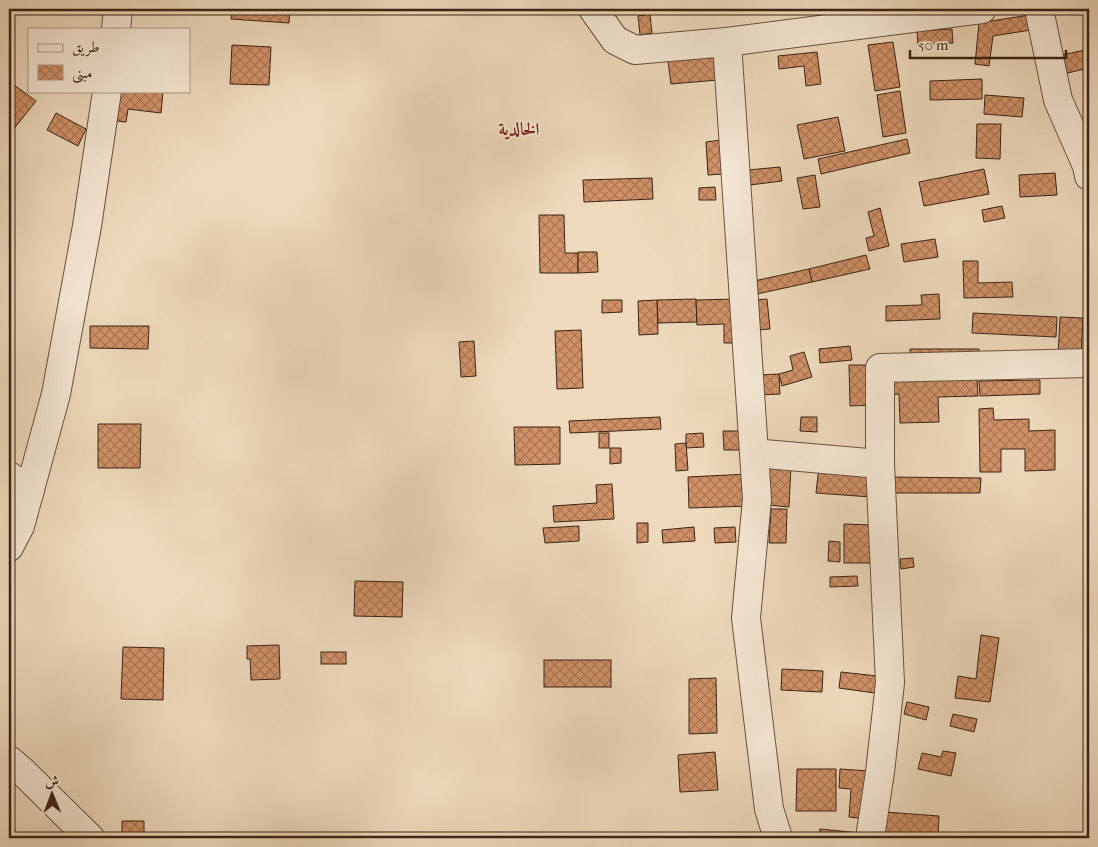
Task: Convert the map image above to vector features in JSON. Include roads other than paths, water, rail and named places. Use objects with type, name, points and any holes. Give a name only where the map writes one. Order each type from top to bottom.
[{"type":"street","points":[[116,28],[118,9]]},
{"type":"street","points":[[593,9],[615,40],[635,50],[727,42],[982,9]]},
{"type":"street","points":[[1039,9],[1058,100],[1087,166],[1089,176]]},
{"type":"street","points":[[727,42],[757,499],[746,618],[769,810],[778,838]]},
{"type":"street","points":[[9,548],[20,526],[19,483],[56,394],[87,226],[107,92]]},
{"type":"street","points":[[870,838],[890,683],[880,464],[880,368],[1089,363]]},
{"type":"street","points":[[754,453],[880,464]]},
{"type":"street","points":[[9,760],[90,838]]},
{"type":"district","name":"الخالدية","points":[[519,129]]}]
